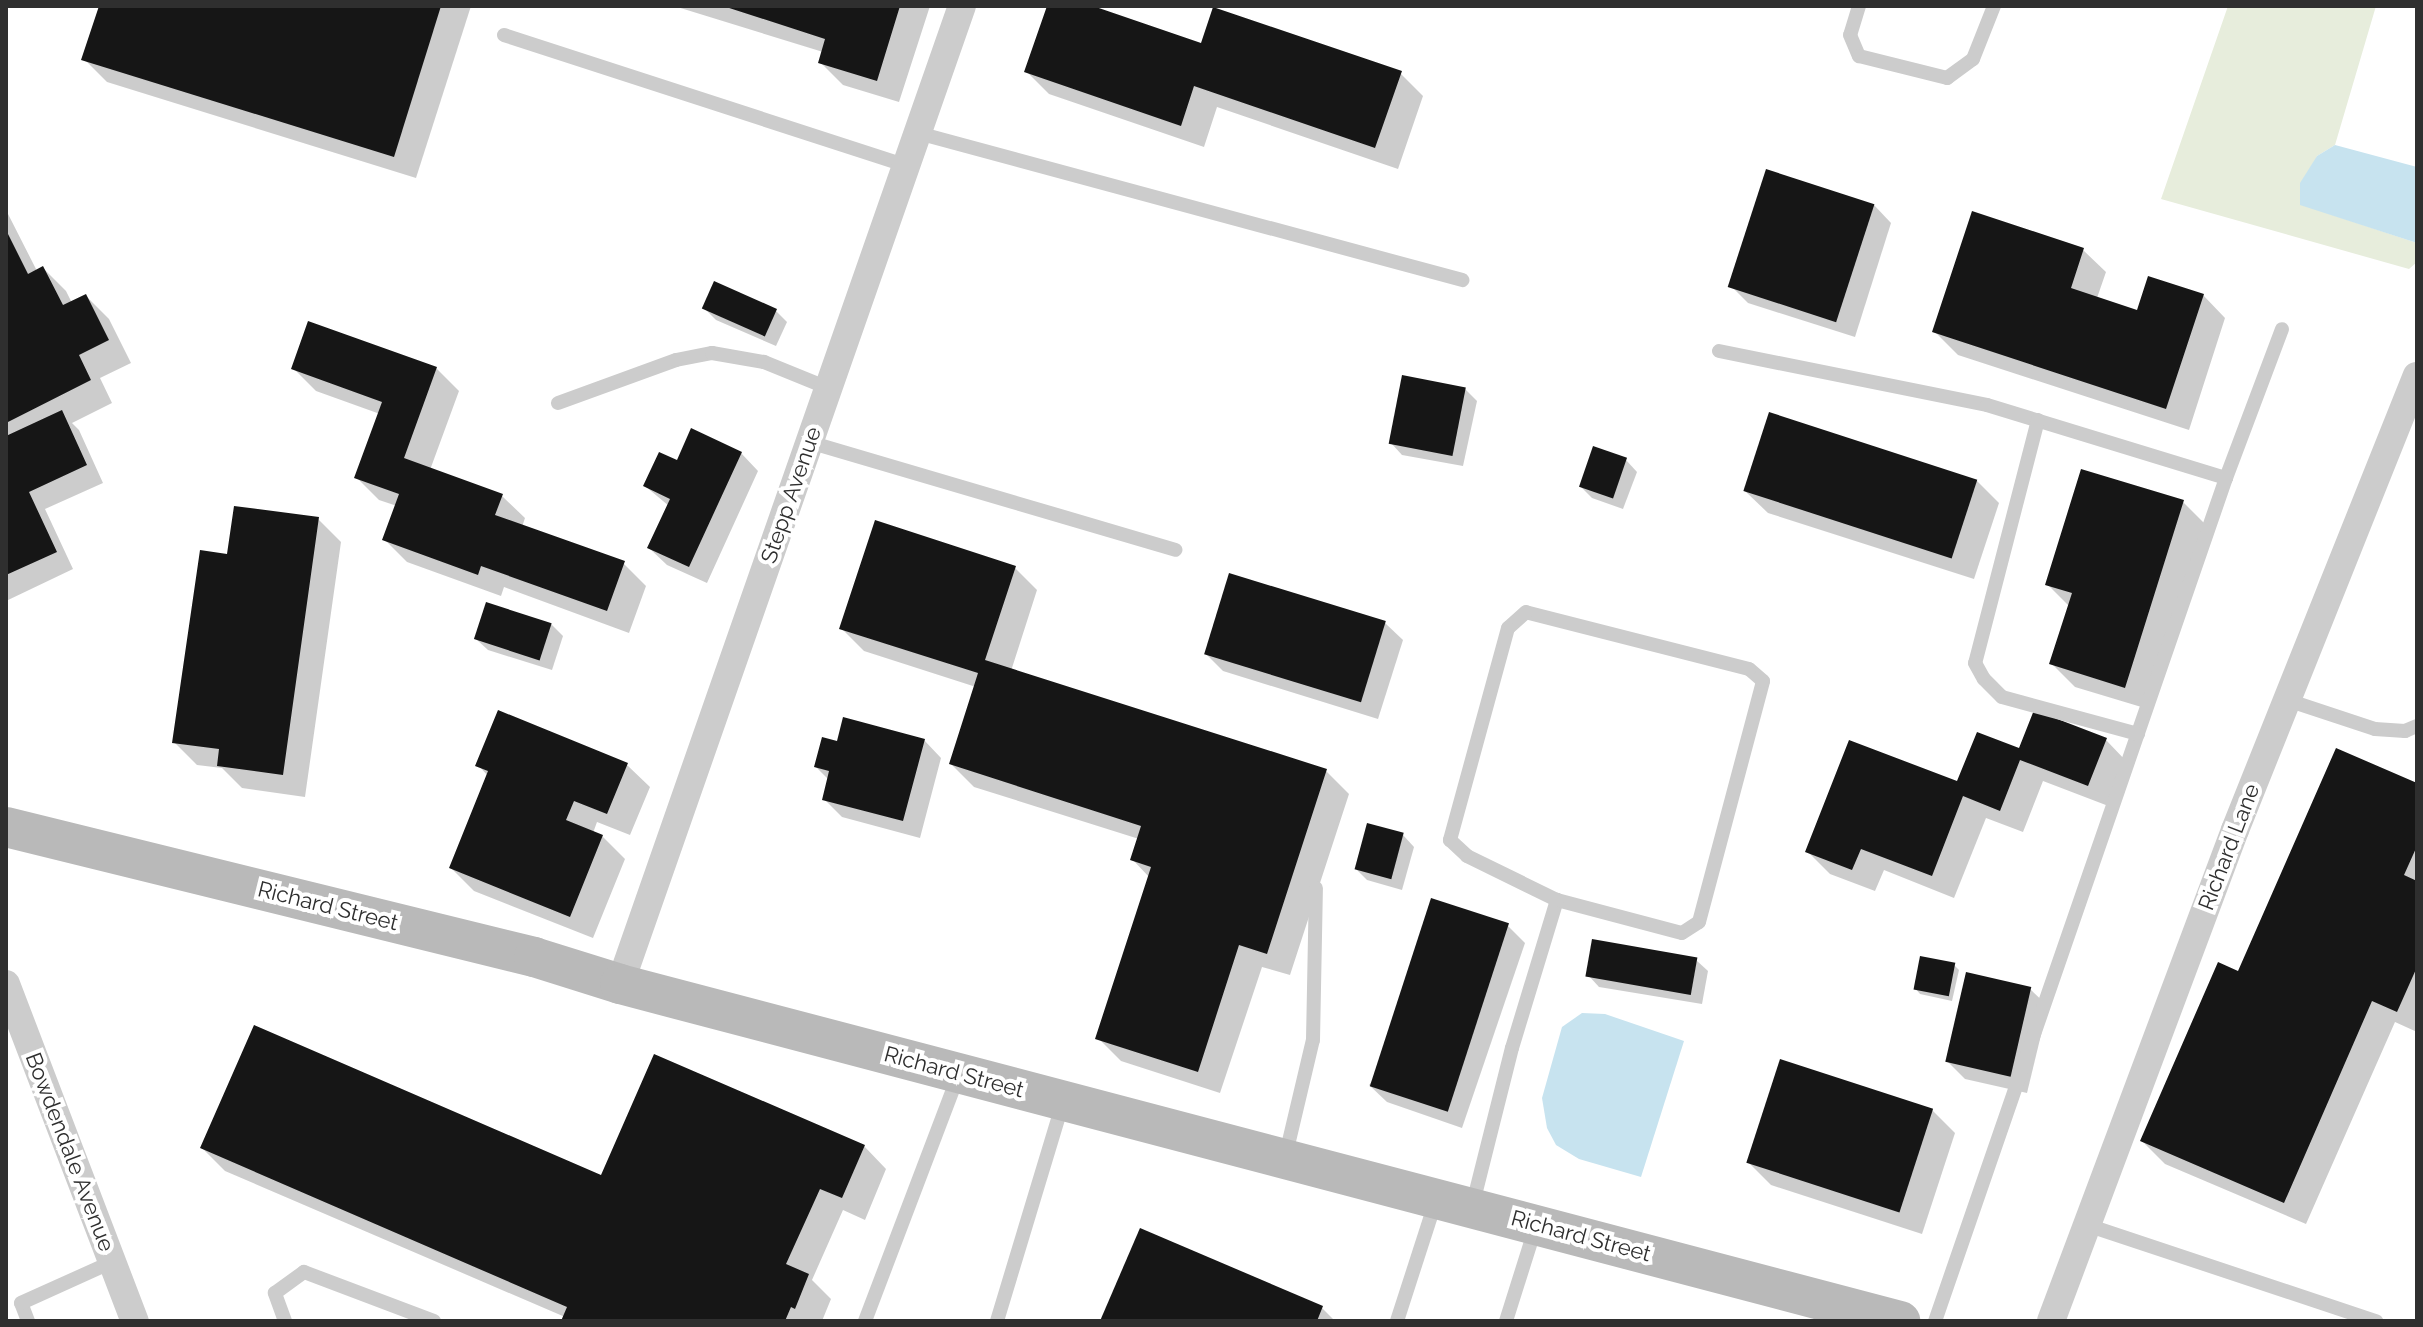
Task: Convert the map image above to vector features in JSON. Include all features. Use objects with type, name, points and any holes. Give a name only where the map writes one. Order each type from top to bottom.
[{"type":"street","name":"Stepp Avenue","points":[[620,984],[962,6]]},
{"type":"street","name":"Richard Lane","points":[[2051,1321],[2287,700],[2417,376]]},
{"type":"street","name":"Richard Street","points":[[6,827],[534,957],[620,984],[1900,1321]]},
{"type":"street","name":"Bowdendale Avenue","points":[[6,984],[135,1321]]},
{"type":"lane","points":[[1859,6],[1850,35],[1859,56],[1947,78],[1973,59],[1994,6]]},
{"type":"lane","points":[[504,35],[906,166]]},
{"type":"lane","points":[[918,133],[1462,280]]},
{"type":"lane","points":[[1935,1321],[2226,478],[2282,329]]},
{"type":"lane","points":[[1719,351],[1987,405],[2226,478]]},
{"type":"lane","points":[[558,403],[676,360],[712,353],[764,362],[828,388]]},
{"type":"lane","points":[[2038,420],[1975,663],[2002,697],[2138,734]]},
{"type":"lane","points":[[809,442],[1175,550]]},
{"type":"lane","points":[[1526,612],[1749,669],[1763,681],[1699,922],[1682,933],[1557,900],[1467,856],[1450,840],[1508,628],[1526,612]]},
{"type":"lane","points":[[2287,700],[2375,729],[2405,731],[2417,726]]},
{"type":"lane","points":[[1285,1159],[1313,1040],[1316,888]]},
{"type":"lane","points":[[1397,1321],[1454,1203],[1512,1048],[1557,900]]},
{"type":"lane","points":[[865,1321],[959,1074]]},
{"type":"lane","points":[[997,1321],[1064,1102]]},
{"type":"lane","points":[[1506,1321],[1537,1224]]},
{"type":"lane","points":[[2087,1225],[2376,1321]]},
{"type":"lane","points":[[28,1321],[21,1303],[112,1262]]},
{"type":"lane","points":[[285,1321],[275,1293],[304,1272],[434,1321]]},
{"type":"green space","points":[[2228,6],[2376,6],[2335,145],[2317,156],[2300,204],[2417,243],[2417,262],[2409,269],[2161,199]]},
{"type":"water","points":[[2335,145],[2417,167],[2417,243],[2300,205],[2300,183],[2317,156]]},
{"type":"water","points":[[1582,1013],[1605,1014],[1684,1041],[1641,1177],[1579,1159],[1556,1145],[1547,1128],[1542,1098],[1562,1027]]},
{"type":"building","points":[[99,6],[441,6],[394,157],[81,60]]},
{"type":"building","points":[[723,6],[900,6],[877,81],[818,63],[825,39]]},
{"type":"building","points":[[1047,6],[1093,6],[1201,43],[1213,7],[1402,71],[1375,148],[1194,86],[1181,126],[1024,72]]},
{"type":"building","points":[[1766,169],[1874,204],[1836,322],[1728,287]]},
{"type":"building","points":[[1972,211],[2084,248],[2071,288],[2137,310],[2148,276],[2204,294],[2166,409],[1932,332]]},
{"type":"building","points":[[6,230],[28,274],[43,266],[63,305],[86,294],[109,340],[79,355],[91,380],[6,423]]},
{"type":"building","points":[[714,281],[777,309],[765,336],[702,308]]},
{"type":"building","points":[[308,321],[437,367],[404,458],[503,494],[495,515],[625,561],[607,611],[481,566],[478,575],[382,540],[399,494],[354,478],[382,402],[291,369]]},
{"type":"building","points":[[1402,375],[1466,387],[1452,456],[1389,444]]},
{"type":"building","points":[[62,410],[87,465],[29,492],[57,552],[6,575],[6,436]]},
{"type":"building","points":[[1769,412],[1977,480],[1952,559],[1743,491]]},
{"type":"building","points":[[691,428],[742,452],[689,567],[647,548],[670,499],[643,486],[659,452],[677,460]]},
{"type":"building","points":[[1593,446],[1627,458],[1613,498],[1579,487]]},
{"type":"building","points":[[2081,469],[2184,500],[2125,688],[2049,664],[2072,593],[2045,585]]},
{"type":"building","points":[[234,506],[319,517],[283,775],[217,766],[219,749],[172,743],[200,550],[227,554]]},
{"type":"building","points":[[875,520],[1016,566],[985,660],[1327,769],[1267,954],[1239,945],[1198,1072],[1095,1039],[1151,867],[1130,860],[1141,826],[949,764],[978,673],[839,629]]},
{"type":"building","points":[[1229,573],[1386,621],[1361,702],[1204,654]]},
{"type":"building","points":[[486,602],[552,623],[540,660],[474,639]]},
{"type":"building","points":[[498,710],[628,763],[607,814],[574,801],[566,820],[603,835],[570,917],[449,868],[488,771],[475,766]]},
{"type":"building","points":[[2034,710],[2107,738],[2088,786],[2020,760],[2000,811],[1963,796],[1932,876],[1861,849],[1852,870],[1805,852],[1849,740],[1957,781],[1977,732],[2019,748]]},
{"type":"building","points":[[843,717],[925,739],[903,821],[822,800],[829,771],[814,767],[822,737],[837,741]]},
{"type":"building","points":[[2336,748],[2417,783],[2417,846],[2404,875],[2417,881],[2417,967],[2397,1012],[2372,1001],[2284,1203],[2140,1141],[2218,962],[2238,971]]},
{"type":"building","points":[[1367,823],[1404,833],[1391,879],[1355,869]]},
{"type":"building","points":[[1431,898],[1509,923],[1448,1112],[1370,1086]]},
{"type":"building","points":[[1592,939],[1697,958],[1691,995],[1585,976]]},
{"type":"building","points":[[1920,956],[1955,963],[1949,996],[1914,989]]},
{"type":"building","points":[[1966,972],[2031,987],[2011,1077],[1945,1062]]},
{"type":"building","points":[[254,1025],[601,1175],[654,1054],[865,1145],[842,1198],[820,1189],[786,1264],[809,1274],[795,1309],[791,1307],[785,1321],[561,1321],[567,1307],[200,1148]]},
{"type":"building","points":[[1780,1059],[1933,1109],[1899,1212],[1746,1163]]},
{"type":"building","points":[[1140,1228],[1323,1306],[1317,1321],[1100,1321]]}]
